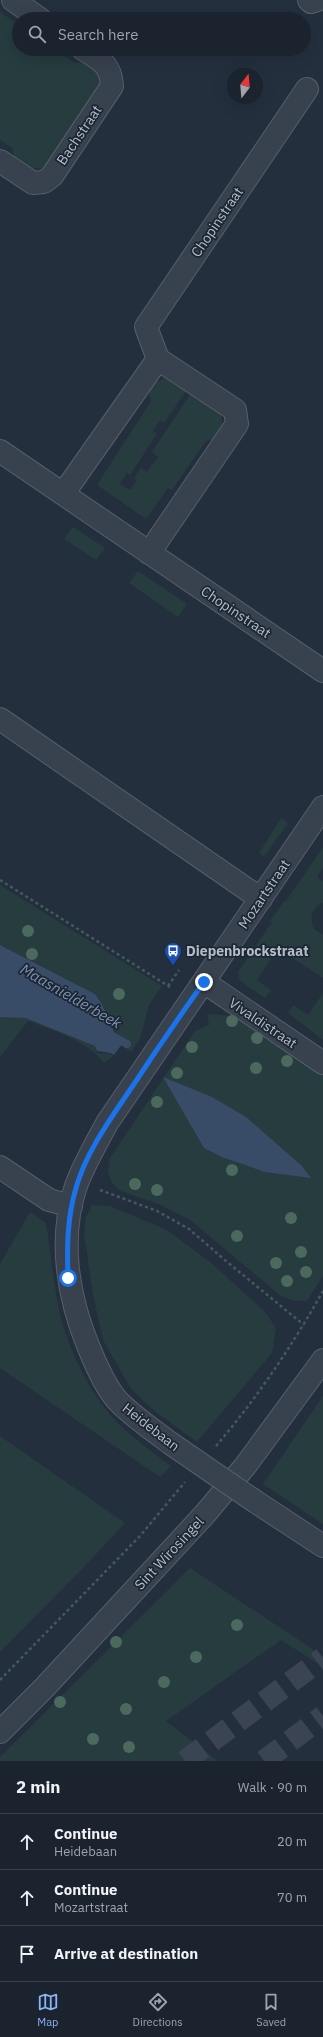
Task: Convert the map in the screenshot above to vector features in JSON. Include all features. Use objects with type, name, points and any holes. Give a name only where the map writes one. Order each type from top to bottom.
[{"type":"street","points":[[13,0],[30,12]]},
{"type":"street","points":[[308,0],[311,2],[317,0]]},
{"type":"street","name":"Bachstraat","points":[[0,161],[33,183],[44,182],[52,176],[112,86],[112,74],[106,65],[93,56]]},
{"type":"street","name":"Chopinstraat","points":[[158,358],[146,327],[307,89]]},
{"type":"street","points":[[63,494],[158,358],[235,410],[238,424],[149,553]]},
{"type":"street","name":"Chopinstraat","points":[[0,451],[323,671]]},
{"type":"street","points":[[0,719],[261,899]]},
{"type":"street","name":"Mozartstraat","points":[[74,1196],[89,1157],[107,1123],[323,807]]},
{"type":"street","name":"Vivaldistraat","points":[[204,982],[323,1063]]},
{"type":"street","points":[[0,1167],[49,1200],[74,1196]]},
{"type":"street","name":"Heidebaan","points":[[74,1196],[67,1240],[68,1278],[79,1324],[96,1366],[119,1403],[170,1443],[323,1546]]},
{"type":"street","name":"Sint Wirosingel","points":[[0,1732],[45,1687],[205,1514],[246,1465],[323,1360]]},
{"type":"path","points":[[0,880],[191,1000]]},
{"type":"path","points":[[168,986],[179,970]]},
{"type":"path","points":[[74,1196],[100,1190],[157,1211],[189,1229],[304,1325]]},
{"type":"path","points":[[213,1449],[254,1398],[304,1325],[323,1291]]},
{"type":"path","points":[[0,1680],[140,1536],[190,1476]]},
{"type":"green space","points":[[0,12],[12,20],[12,56],[64,56],[75,63],[85,62],[99,77],[101,90],[45,168],[33,168],[20,164],[14,158],[12,148],[0,140]]},
{"type":"green space","points":[[165,378],[176,379],[189,387],[164,423],[160,420],[153,431],[157,434],[130,475],[127,473],[120,484],[130,490],[137,480],[134,478],[141,468],[147,472],[158,457],[152,452],[193,390],[221,413],[223,428],[217,438],[206,441],[172,490],[168,488],[146,519],[97,485],[151,401],[148,391],[155,383]]},
{"type":"green space","points":[[73,527],[105,548],[96,560],[64,539]]},
{"type":"green space","points":[[138,571],[187,604],[178,617],[129,583]]},
{"type":"green space","points":[[281,818],[288,823],[264,857],[259,853]]},
{"type":"green space","points":[[323,847],[323,868],[317,876],[323,881],[323,903],[316,907],[312,913],[312,925],[314,929],[323,935],[323,978],[278,948],[257,980],[271,990],[265,998],[240,981],[238,972],[272,922],[270,921],[284,901],[286,901]]},
{"type":"green space","points":[[0,885],[162,986],[149,1005],[140,1039],[131,1052],[122,1046],[124,1043],[119,1040],[102,1004],[95,994],[0,945]]},
{"type":"green space","points":[[323,993],[323,1040],[288,1013],[293,1005],[308,1015]]},
{"type":"green space","points":[[207,1014],[234,1016],[323,1075],[323,1276],[307,1301],[295,1301],[281,1296],[190,1220],[161,1205],[121,1191],[112,1183],[108,1172],[110,1158],[195,1031],[209,1025]]},
{"type":"green space","points":[[20,1016],[45,1024],[95,1046],[97,1053],[110,1054],[114,1056],[104,1063],[97,1055],[79,1042],[28,1021],[0,1057],[0,1017]]},
{"type":"green space","points":[[92,1205],[110,1206],[167,1230],[210,1262],[265,1312],[276,1328],[272,1353],[197,1442],[157,1413],[131,1389],[103,1340],[93,1295],[84,1233],[86,1217]]},
{"type":"green space","points":[[30,1212],[46,1223],[54,1284],[61,1319],[78,1364],[96,1396],[110,1415],[135,1438],[171,1466],[160,1477],[0,1368],[0,1264]]},
{"type":"green space","points":[[323,1396],[323,1524],[263,1484]]},
{"type":"green space","points":[[0,1436],[125,1523],[0,1652]]},
{"type":"green space","points":[[190,1568],[323,1656],[323,1667],[281,1640],[166,1721],[218,1761],[0,1761],[0,1757]]},
{"type":"water","points":[[0,945],[95,994],[102,1004],[118,1041],[122,1044],[114,1055],[97,1051],[95,1046],[26,1018],[0,1017]]},
{"type":"water","points":[[163,1077],[212,1097],[246,1117],[302,1166],[311,1178],[265,1172],[222,1157],[204,1148]]},
{"type":"waterway","name":"Maasnielderbeek","points":[[107,1033],[127,1044]]},
{"type":"tunnel","points":[[185,1761],[323,1658]]},
{"type":"tunnel","points":[[264,1761],[323,1716]]},
{"type":"place","name":"Diepenbrockstraat","points":[[173,966]]},
{"type":"route","points":[[68,1278],[67,1240],[71,1206],[76,1186],[89,1157],[107,1123],[204,982]]}]
